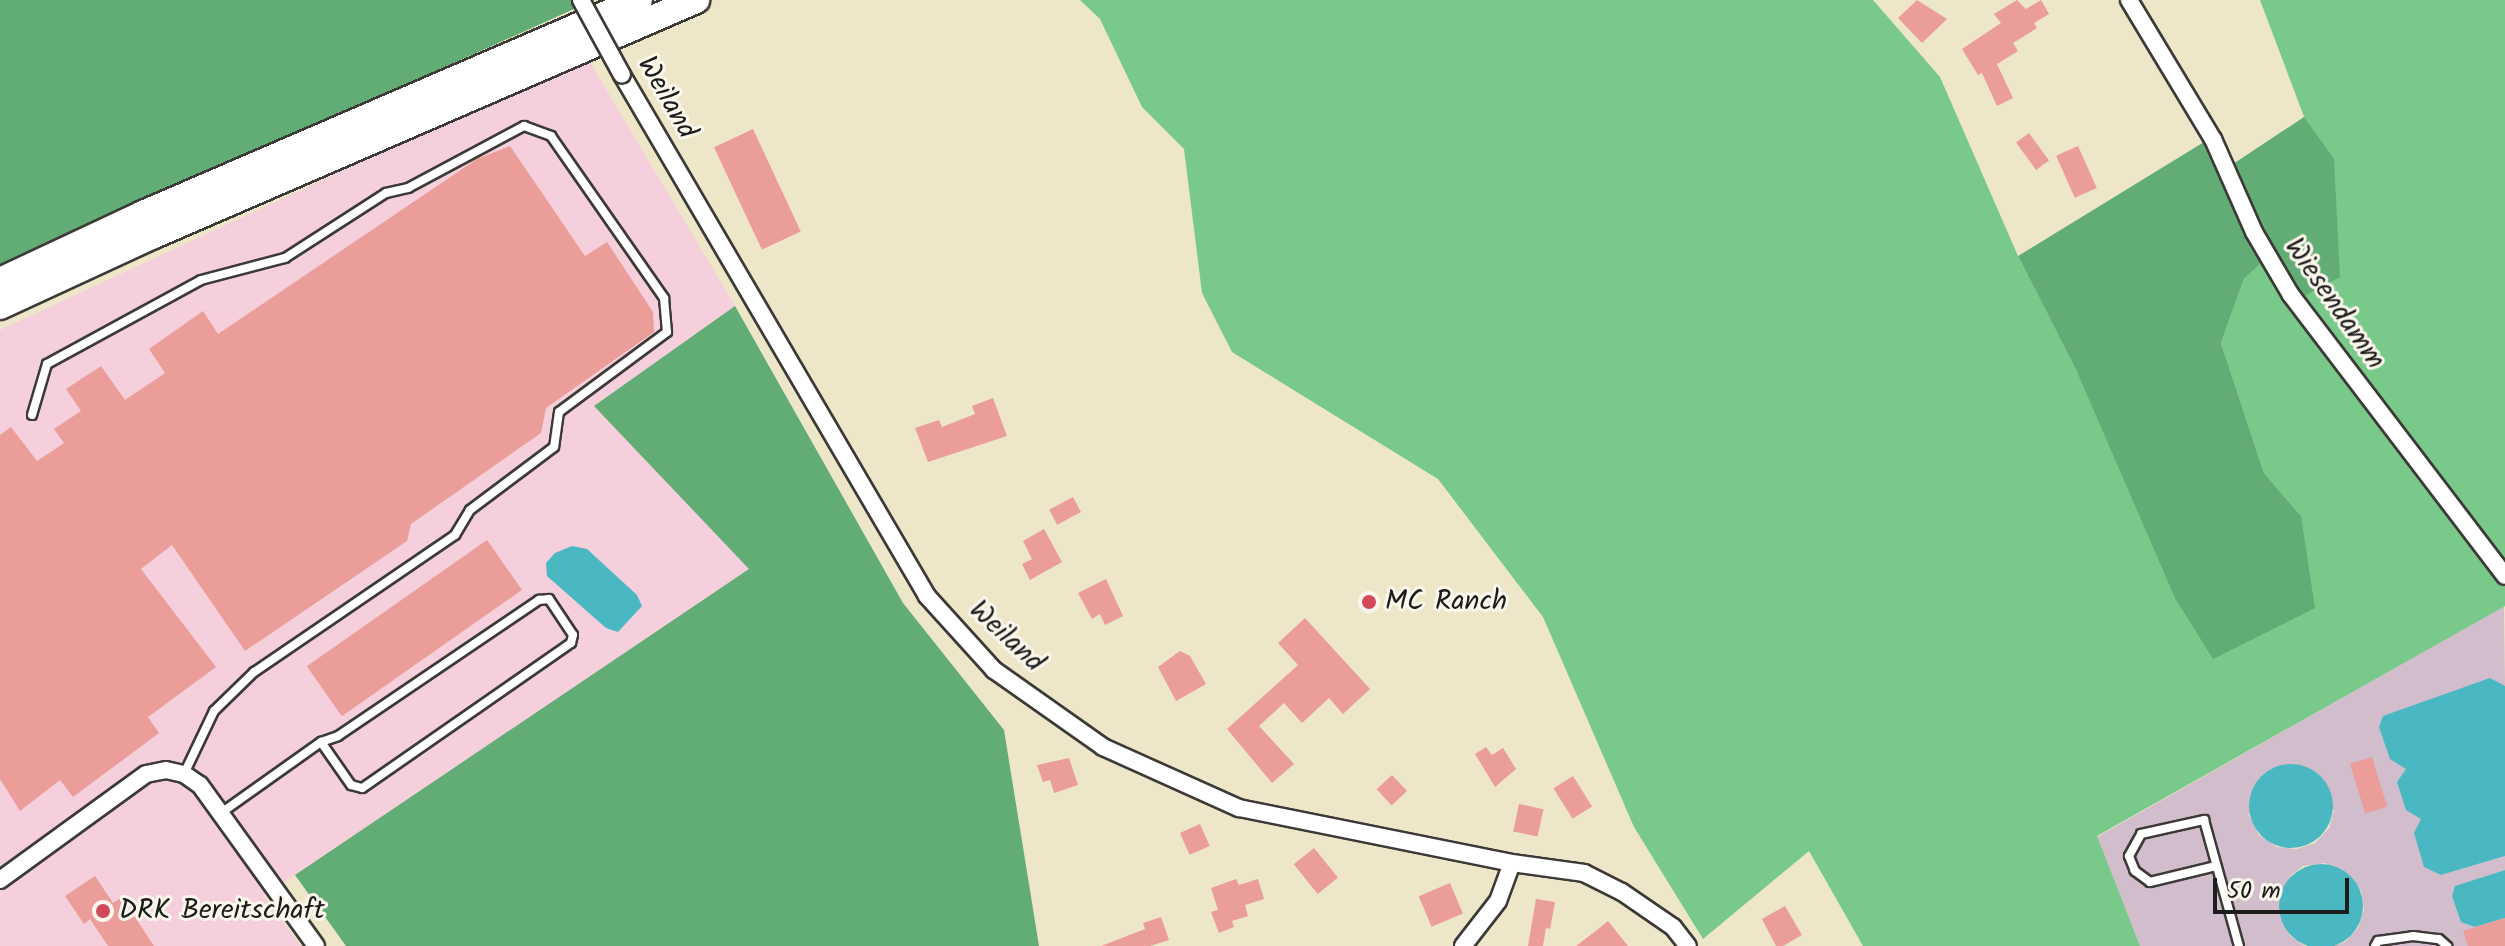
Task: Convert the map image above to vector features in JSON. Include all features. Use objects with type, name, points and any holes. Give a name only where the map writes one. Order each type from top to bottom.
[{"type":"highway","points":[[0,281],[143,214],[639,0]]},
{"type":"highway","points":[[0,306],[213,209],[696,0]]},
{"type":"street","name":"Weiland","points":[[581,0],[927,596],[994,670],[1103,747],[1239,808],[1512,863],[1584,873],[1622,892],[1673,927],[1688,946]]},
{"type":"street","name":"Wiesendamm","points":[[2129,0],[2213,139],[2254,232],[2291,295],[2505,576]]},
{"type":"street","points":[[0,880],[146,774],[166,770],[184,774],[200,785],[313,945]]},
{"type":"street","points":[[1463,946],[1498,901],[1512,863]]},
{"type":"lane","points":[[32,415],[47,364],[201,280],[285,258],[386,193],[408,188],[524,126],[551,136],[664,298],[667,332],[559,412],[554,447],[470,510],[455,535],[254,672],[214,711],[190,754],[184,774]]},
{"type":"lane","points":[[220,814],[321,742],[338,736],[545,598],[573,635],[571,643],[362,788],[351,785],[321,742]]},
{"type":"lane","points":[[2216,866],[2150,882],[2135,871],[2129,856],[2141,834],[2204,820],[2239,946]]},
{"type":"lane","points":[[2375,946],[2378,941],[2413,936],[2439,939],[2447,946]]},
{"type":"shaded area","points":[[587,57],[735,306],[847,504],[264,896],[301,946],[0,946],[0,330]]},
{"type":"shaded area","points":[[2504,606],[2505,686],[2490,679],[2406,769],[2441,875],[2505,856],[2505,870],[2456,886],[2452,896],[2462,922],[2475,927],[2505,918],[2505,946],[2334,946],[2345,942],[2358,928],[2364,909],[2361,890],[2325,863],[2303,866],[2290,876],[2289,935],[2305,946],[2140,946],[2097,837]],"holes":[[[2334,810],[2329,828],[2315,843],[2297,849],[2277,847],[2259,835],[2248,813]]]},
{"type":"green space","points":[[0,0],[594,0],[0,267]]},
{"type":"green space","points":[[1080,0],[1873,0],[1940,77],[2018,256],[2078,374],[2301,516],[2264,473],[2221,343],[2244,279],[2260,264],[2306,122],[2260,0],[2505,0],[2505,606],[2097,836],[2140,946],[1863,946],[1809,851],[1703,939],[1634,827],[1543,617],[1438,479],[1232,352],[1202,293],[1184,149],[1142,107],[1100,19]]},
{"type":"green space","points":[[2304,117],[2334,159],[2340,277],[2286,306],[2260,264],[2244,279],[2221,343],[2264,473],[2301,516],[2315,608],[2213,659],[2175,598],[2078,374],[2018,256],[2204,142],[2233,164]]},
{"type":"green space","points":[[735,306],[903,603],[1004,730],[1039,946],[346,946],[295,875],[749,569],[594,406]]},
{"type":"water","points":[[572,546],[587,549],[637,595],[642,606],[618,632],[606,628],[547,576],[546,563],[555,553]]},
{"type":"water","points":[[2490,678],[2505,686],[2505,856],[2441,875],[2424,867],[2414,833],[2421,819],[2406,810],[2397,782],[2406,769],[2390,759],[2379,727],[2383,716]]},
{"type":"water","points":[[2283,764],[2299,764],[2315,771],[2326,782],[2333,806],[2330,822],[2321,836],[2299,848],[2283,848],[2267,841],[2256,830],[2249,814],[2249,798],[2256,782],[2267,771]]},
{"type":"water","points":[[2321,864],[2337,867],[2351,876],[2360,890],[2363,906],[2360,922],[2351,936],[2337,945],[2321,948],[2305,945],[2291,936],[2282,922],[2279,906],[2282,890],[2291,876],[2305,867]]},
{"type":"water","points":[[2505,870],[2505,918],[2475,927],[2461,922],[2452,896],[2455,886]]},
{"type":"building","points":[[1917,0],[1947,19],[1922,43],[1898,18]]},
{"type":"building","points":[[2017,0],[2026,9],[2041,0],[2049,14],[2034,23],[2037,28],[2013,43],[2018,51],[1997,64],[2013,98],[1997,106],[1982,73],[1978,75],[1962,49],[2001,23],[1994,14]]},
{"type":"building","points":[[753,129],[801,231],[762,250],[714,147]]},
{"type":"building","points":[[2029,133],[2049,161],[2036,170],[2016,142]]},
{"type":"building","points":[[510,146],[585,256],[607,242],[653,312],[654,332],[546,408],[541,433],[411,524],[407,541],[245,651],[172,545],[141,569],[216,667],[148,717],[159,733],[73,797],[60,780],[20,811],[0,779],[0,435],[11,427],[37,461],[64,443],[54,429],[81,411],[66,389],[101,366],[125,400],[165,373],[149,349],[203,311],[218,334],[477,159]]},
{"type":"building","points":[[2078,146],[2097,188],[2075,198],[2056,156]]},
{"type":"building","points":[[993,398],[1007,436],[928,462],[915,428],[939,420],[942,427],[975,414],[972,406]]},
{"type":"building","points":[[1073,497],[1081,512],[1057,525],[1049,510]]},
{"type":"building","points":[[1044,529],[1062,562],[1030,580],[1022,564],[1032,559],[1023,541]]},
{"type":"building","points":[[487,540],[522,590],[342,716],[307,666]]},
{"type":"building","points":[[1106,579],[1123,616],[1105,625],[1100,614],[1092,619],[1078,593]]},
{"type":"building","points":[[1305,618],[1370,689],[1343,714],[1329,698],[1302,723],[1284,703],[1259,726],[1294,764],[1272,783],[1227,729],[1298,665],[1278,643]]},
{"type":"building","points":[[1180,651],[1190,656],[1206,684],[1176,701],[1158,667]]},
{"type":"building","points":[[1486,747],[1492,755],[1503,748],[1516,769],[1495,787],[1475,754]]},
{"type":"building","points":[[2372,757],[2387,807],[2365,813],[2350,764]]},
{"type":"building","points":[[1069,758],[1078,785],[1054,793],[1050,780],[1043,782],[1037,765]]},
{"type":"building","points":[[1392,775],[1407,791],[1392,805],[1377,789]]},
{"type":"building","points":[[1573,776],[1592,807],[1573,819],[1553,788]]},
{"type":"building","points":[[1519,804],[1543,809],[1538,837],[1513,831]]},
{"type":"building","points":[[1200,824],[1210,846],[1190,855],[1180,833]]},
{"type":"building","points":[[1314,848],[1338,878],[1318,894],[1294,864]]},
{"type":"building","name":"DRK Bereitschaft","points":[[95,876],[113,903],[122,897],[154,946],[108,946],[90,919],[84,924],[65,896]]},
{"type":"building","points":[[1236,879],[1239,885],[1258,879],[1264,899],[1245,905],[1248,916],[1232,921],[1234,927],[1219,933],[1211,912],[1218,910],[1211,888]]},
{"type":"building","points":[[1450,883],[1463,913],[1432,927],[1419,896]]},
{"type":"building","points":[[1536,899],[1555,902],[1543,946],[1528,946]]},
{"type":"building","points":[[1785,906],[1802,935],[1783,946],[1776,946],[1762,919]]},
{"type":"building","points":[[1161,917],[1169,940],[1150,946],[1101,946],[1145,929],[1143,923]]},
{"type":"building","points":[[2505,918],[2505,946],[2468,946],[2463,931]]},
{"type":"building","points":[[1608,921],[1628,946],[1576,946],[1597,930]]},
{"type":"place","name":"MC Ranch","points":[[1369,602]]},
{"type":"place","name":"DRK Bereitschaft","points":[[103,911]]}]
